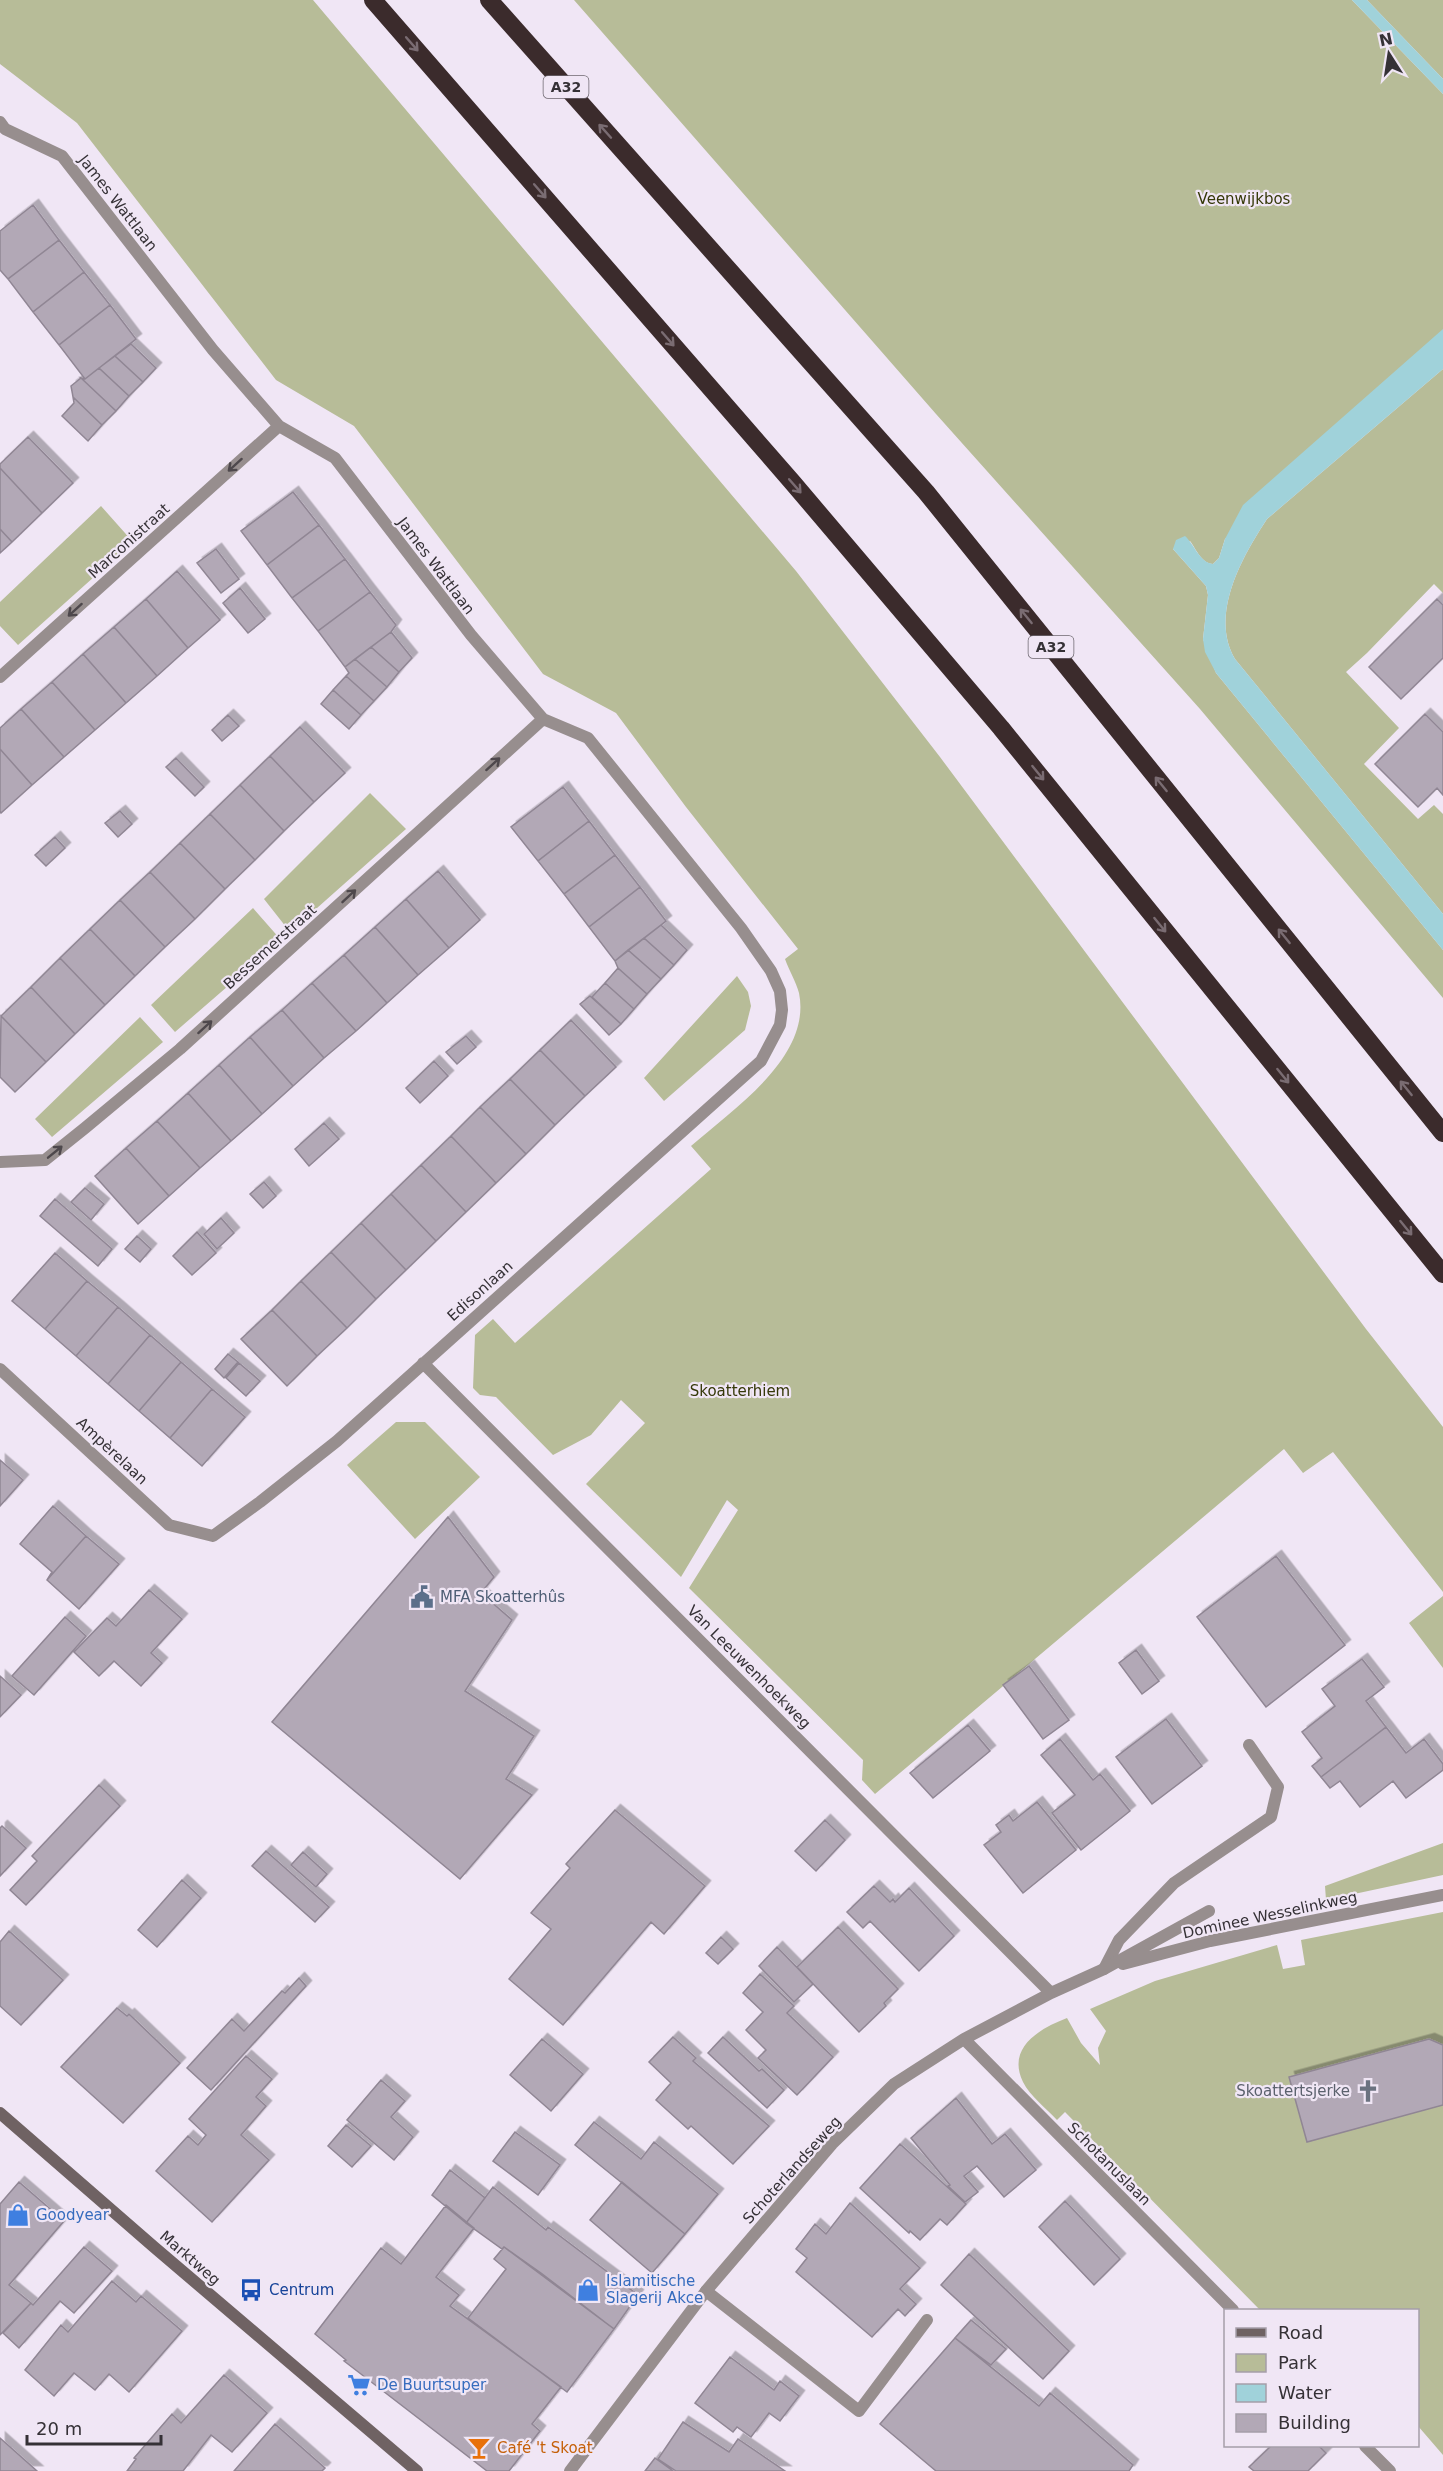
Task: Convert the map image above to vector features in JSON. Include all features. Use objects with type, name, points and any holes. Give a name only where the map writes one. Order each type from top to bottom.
[{"type":"highway","points":[[373,0],[793,483],[1001,728],[1443,1274]]},
{"type":"highway","name":"A32","points":[[489,0],[926,492],[1443,1133]]},
{"type":"street","name":"James Wattlaan","points":[[2,128],[62,156],[213,350],[279,426],[335,458],[471,635],[543,719],[588,738],[741,928],[771,971],[780,991],[782,1010],[780,1025],[761,1061]]},
{"type":"street","name":"Marconistraat","points":[[0,677],[279,426]]},
{"type":"street","name":"Bessemerstraat","points":[[0,1162],[45,1160],[85,1128],[180,1048],[543,719]]},
{"type":"street","name":"Edisonlaan","points":[[213,1536],[337,1441],[761,1061]]},
{"type":"street","name":"Van Leeuwenhoekweg","points":[[423,1363],[1052,1993]]},
{"type":"street","name":"Ampèrelaan","points":[[0,1369],[169,1525],[213,1536]]},
{"type":"street","points":[[1104,1969],[1119,1940],[1174,1884],[1271,1817],[1278,1786],[1249,1745]]},
{"type":"street","name":"Dominee Wesselinkweg","points":[[1104,1969],[1210,1941],[1443,1895]]},
{"type":"street","name":"Schoterlandseweg","points":[[570,2471],[706,2291],[831,2144],[894,2084],[964,2039],[1104,1969],[1209,1911]]},
{"type":"street","name":"Schotanuslaan","points":[[964,2039],[1232,2309]]},
{"type":"street","name":"Marktweg","points":[[0,2113],[417,2471]]},
{"type":"street","points":[[706,2291],[859,2411],[927,2320]]},
{"type":"street","points":[[1367,2447],[1390,2471]]},
{"type":"green space","name":"Skoatterhiem","points":[[0,0],[313,0],[796,571],[940,757],[1366,1329],[1443,1427],[1443,1592],[1333,1452],[1303,1473],[1284,1449],[875,1794],[862,1780],[863,1760],[689,1588],[738,1510],[727,1500],[681,1577],[586,1484],[645,1423],[621,1400],[591,1435],[553,1455],[496,1397],[480,1395],[473,1388],[475,1335],[493,1319],[515,1343],[711,1169],[691,1146],[766,1080],[782,1060],[794,1039],[800,1016],[799,993],[785,959],[798,949],[686,807],[616,713],[543,674],[354,426],[276,380],[77,123],[0,64]]},
{"type":"green space","name":"Veenwijkbos","points":[[574,0],[1352,0],[1443,94],[1443,342],[1225,539],[1219,558],[1213,564],[1202,559],[1190,541],[1173,549],[1206,586],[1208,595],[1203,639],[1216,673],[1443,950],[1443,998],[1200,709],[936,414]]},
{"type":"green space","points":[[1367,0],[1443,0],[1443,79]]},
{"type":"green space","points":[[1443,369],[1443,593],[1434,584],[1346,672],[1399,728],[1364,764],[1418,819],[1434,805],[1443,814],[1443,914],[1235,659],[1228,642],[1226,624],[1227,605],[1239,568],[1267,519]]},
{"type":"green space","points":[[101,506],[133,542],[18,645],[0,626],[0,602]]},
{"type":"green space","points":[[370,793],[406,829],[290,932],[264,899]]},
{"type":"green space","points":[[253,908],[281,940],[175,1032],[151,1005]]},
{"type":"green space","points":[[737,976],[748,992],[751,1006],[745,1030],[664,1101],[644,1078]]},
{"type":"green space","points":[[140,1017],[163,1042],[52,1137],[35,1119]]},
{"type":"green space","points":[[396,1422],[425,1422],[480,1477],[415,1539],[347,1465]]},
{"type":"green space","points":[[1443,1596],[1443,1668],[1409,1623]]},
{"type":"green space","points":[[1443,1843],[1443,1875],[1326,1900],[1325,1886]]},
{"type":"green space","points":[[1443,1912],[1443,2455],[1419,2427],[1419,2309],[1259,2309],[1065,2112],[1057,2120],[1038,2102],[1023,2082],[1019,2070],[1019,2059],[1029,2041],[1037,2033],[1067,2018],[1081,2043],[1100,2065],[1098,2048],[1106,2031],[1090,2009],[1155,1981],[1277,1945],[1283,1969],[1305,1965],[1301,1940]]},
{"type":"water","points":[[1352,0],[1367,0],[1443,79],[1443,94]]},
{"type":"water","points":[[1443,329],[1443,369],[1267,519],[1239,568],[1227,605],[1226,624],[1228,642],[1235,659],[1443,914],[1443,950],[1216,673],[1205,652],[1203,639],[1208,595],[1206,586],[1173,549],[1176,540],[1185,536],[1204,560],[1213,564],[1219,558],[1225,539],[1243,505]]},
{"type":"building","points":[[33,205],[59,240],[8,279],[0,270],[0,231]]},
{"type":"building","points":[[59,240],[84,272],[33,312],[8,279]]},
{"type":"building","points":[[84,272],[110,305],[59,345],[33,312]]},
{"type":"building","points":[[110,305],[136,339],[85,379],[59,345]]},
{"type":"building","points":[[131,344],[156,368],[143,382],[115,356]]},
{"type":"building","points":[[115,356],[143,382],[129,396],[99,368]]},
{"type":"building","points":[[99,368],[129,396],[116,411],[81,378],[85,379]]},
{"type":"building","points":[[81,378],[116,411],[102,425],[73,397],[71,386]]},
{"type":"building","points":[[73,397],[102,425],[88,441],[62,416],[74,403]]},
{"type":"building","points":[[28,437],[73,483],[42,513],[0,468],[0,464]]},
{"type":"building","points":[[0,468],[42,513],[12,542],[0,529]]},
{"type":"building","points":[[293,492],[319,525],[267,565],[241,531]]},
{"type":"building","points":[[319,525],[345,559],[292,598],[267,565]]},
{"type":"building","points":[[0,529],[12,542],[0,553]]},
{"type":"building","points":[[216,549],[239,579],[221,593],[197,563]]},
{"type":"building","points":[[345,559],[370,592],[318,631],[292,598]]},
{"type":"building","points":[[177,571],[220,620],[188,648],[146,599]]},
{"type":"building","points":[[240,588],[265,619],[248,633],[223,603]]},
{"type":"building","points":[[370,592],[396,625],[391,632],[345,667],[318,631]]},
{"type":"building","points":[[146,599],[188,648],[157,676],[114,627]]},
{"type":"building","points":[[1437,599],[1443,605],[1443,658],[1401,699],[1369,667]]},
{"type":"building","points":[[114,627],[157,676],[126,703],[83,654]]},
{"type":"building","points":[[391,632],[412,658],[399,672],[371,647]]},
{"type":"building","points":[[371,647],[399,672],[387,687],[355,659]]},
{"type":"building","points":[[83,654],[126,703],[95,730],[52,682]]},
{"type":"building","points":[[355,659],[387,687],[374,701],[346,676],[349,673],[345,667]]},
{"type":"building","points":[[346,676],[374,701],[361,715],[333,690]]},
{"type":"building","points":[[52,682],[95,730],[64,757],[21,709]]},
{"type":"building","points":[[333,690],[361,715],[349,729],[321,704]]},
{"type":"building","points":[[21,709],[64,757],[32,785],[0,749],[0,728]]},
{"type":"building","points":[[1425,714],[1443,732],[1443,795],[1437,788],[1418,807],[1375,764]]},
{"type":"building","points":[[228,715],[239,726],[222,741],[212,730]]},
{"type":"building","points":[[300,727],[345,773],[314,802],[270,756]]},
{"type":"building","points":[[0,749],[32,785],[1,813],[0,811]]},
{"type":"building","points":[[270,756],[314,802],[284,831],[240,785]]},
{"type":"building","points":[[176,758],[204,787],[195,796],[166,767]]},
{"type":"building","points":[[240,785],[284,831],[255,860],[210,814]]},
{"type":"building","points":[[563,787],[589,821],[538,861],[511,827]]},
{"type":"building","points":[[120,811],[132,824],[118,837],[105,823]]},
{"type":"building","points":[[210,814],[255,860],[225,889],[180,843]]},
{"type":"building","points":[[589,821],[615,855],[564,894],[538,861]]},
{"type":"building","points":[[55,837],[65,848],[46,866],[35,855]]},
{"type":"building","points":[[180,843],[225,889],[195,919],[150,872]]},
{"type":"building","points":[[615,855],[640,887],[589,927],[564,894]]},
{"type":"building","points":[[438,871],[480,920],[449,948],[406,899]]},
{"type":"building","points":[[150,872],[195,919],[165,947],[120,900]]},
{"type":"building","points":[[640,887],[666,921],[615,961],[589,927]]},
{"type":"building","points":[[406,899],[449,948],[418,975],[375,927]]},
{"type":"building","points":[[120,900],[165,947],[135,976],[90,929]]},
{"type":"building","points":[[661,925],[687,950],[674,965],[644,938]]},
{"type":"building","points":[[375,927],[418,975],[387,1003],[344,955]]},
{"type":"building","points":[[90,929],[135,976],[105,1005],[60,958]]},
{"type":"building","points":[[644,938],[674,965],[661,979],[628,950]]},
{"type":"building","points":[[628,950],[661,979],[647,994],[618,968],[615,961]]},
{"type":"building","points":[[344,955],[387,1003],[356,1031],[312,983]]},
{"type":"building","points":[[60,958],[105,1005],[75,1034],[31,987]]},
{"type":"building","points":[[618,968],[647,994],[634,1009],[605,983]]},
{"type":"building","points":[[312,983],[356,1031],[324,1058],[282,1010]]},
{"type":"building","points":[[605,983],[634,1009],[621,1024],[592,997]]},
{"type":"building","points":[[31,987],[75,1034],[46,1062],[1,1016]]},
{"type":"building","points":[[590,996],[621,1024],[609,1035],[580,1004]]},
{"type":"building","points":[[282,1010],[324,1058],[293,1086],[250,1037]]},
{"type":"building","points":[[1,1016],[46,1062],[15,1092],[0,1077]]},
{"type":"building","points":[[571,1020],[616,1067],[585,1096],[540,1050]]},
{"type":"building","points":[[466,1036],[476,1047],[457,1064],[446,1052]]},
{"type":"building","points":[[250,1037],[293,1086],[262,1114],[219,1065]]},
{"type":"building","points":[[540,1050],[585,1096],[555,1125],[510,1079]]},
{"type":"building","points":[[434,1061],[448,1076],[420,1103],[406,1088]]},
{"type":"building","points":[[219,1065],[262,1114],[231,1141],[188,1093]]},
{"type":"building","points":[[510,1079],[555,1125],[526,1154],[480,1107]]},
{"type":"building","points":[[188,1093],[231,1141],[200,1168],[157,1121]]},
{"type":"building","points":[[480,1107],[526,1154],[496,1183],[451,1136]]},
{"type":"building","points":[[157,1121],[200,1168],[169,1196],[126,1148]]},
{"type":"building","points":[[324,1123],[339,1139],[309,1166],[295,1149]]},
{"type":"building","points":[[451,1136],[496,1183],[466,1212],[421,1165]]},
{"type":"building","points":[[126,1148],[169,1196],[138,1224],[95,1176]]},
{"type":"building","points":[[421,1165],[466,1212],[436,1241],[391,1194]]},
{"type":"building","points":[[264,1182],[276,1196],[263,1208],[250,1194]]},
{"type":"building","points":[[85,1188],[104,1204],[91,1220],[71,1202]]},
{"type":"building","points":[[391,1194],[436,1241],[406,1270],[361,1223]]},
{"type":"building","points":[[55,1199],[112,1249],[98,1266],[40,1216]]},
{"type":"building","points":[[221,1218],[234,1233],[217,1249],[204,1234]]},
{"type":"building","points":[[361,1223],[406,1270],[376,1299],[331,1252]]},
{"type":"building","points":[[197,1232],[216,1253],[192,1275],[173,1256]]},
{"type":"building","points":[[137,1236],[151,1249],[140,1262],[125,1249]]},
{"type":"building","points":[[331,1252],[376,1299],[347,1328],[301,1281]]},
{"type":"building","points":[[55,1253],[87,1281],[45,1329],[12,1301]]},
{"type":"building","points":[[87,1281],[118,1307],[76,1356],[45,1329]]},
{"type":"building","points":[[301,1281],[347,1328],[317,1356],[272,1310]]},
{"type":"building","points":[[118,1307],[150,1335],[108,1384],[76,1356]]},
{"type":"building","points":[[272,1310],[317,1356],[287,1386],[241,1339]]},
{"type":"building","points":[[150,1335],[181,1362],[139,1411],[108,1384]]},
{"type":"building","points":[[228,1354],[238,1362],[224,1378],[215,1369]]},
{"type":"building","points":[[181,1362],[212,1389],[170,1438],[139,1411]]},
{"type":"building","points":[[239,1363],[260,1381],[246,1396],[226,1378]]},
{"type":"building","points":[[212,1389],[245,1417],[202,1466],[170,1438]]},
{"type":"building","points":[[0,1460],[23,1480],[0,1506]]},
{"type":"building","points":[[53,1506],[86,1536],[47,1580],[52,1572],[20,1544]]},
{"type":"building","points":[[448,1517],[494,1577],[481,1593],[512,1620],[465,1691],[534,1736],[506,1779],[532,1795],[460,1879],[272,1722]]},
{"type":"building","points":[[86,1536],[119,1564],[79,1609],[47,1580]]},
{"type":"building","points":[[1276,1556],[1345,1645],[1266,1707],[1197,1617]]},
{"type":"building","points":[[149,1590],[182,1619],[151,1653],[162,1663],[141,1686],[114,1661],[99,1676],[74,1652],[107,1618],[116,1626]]},
{"type":"building","points":[[65,1617],[86,1636],[34,1695],[12,1676]]},
{"type":"building","points":[[1136,1650],[1159,1681],[1142,1694],[1119,1663]]},
{"type":"building","points":[[1362,1659],[1384,1687],[1366,1701],[1386,1727],[1321,1777],[1312,1766],[1322,1758],[1302,1732],[1335,1706],[1322,1689]]},
{"type":"building","points":[[1029,1666],[1069,1720],[1043,1739],[1003,1685]]},
{"type":"building","points":[[0,1676],[21,1695],[0,1717]]},
{"type":"building","points":[[1166,1719],[1202,1766],[1152,1804],[1116,1757]]},
{"type":"building","points":[[968,1725],[990,1751],[933,1798],[910,1773]]},
{"type":"building","points":[[1386,1727],[1406,1753],[1424,1739],[1443,1764],[1443,1770],[1406,1798],[1393,1781],[1360,1807],[1340,1781],[1330,1788],[1321,1777]]},
{"type":"building","points":[[1060,1739],[1093,1780],[1100,1774],[1130,1811],[1081,1850],[1052,1813],[1075,1795],[1041,1755]]},
{"type":"building","points":[[99,1785],[120,1806],[26,1905],[10,1890],[37,1861],[32,1856]]},
{"type":"building","points":[[1037,1802],[1076,1850],[1023,1893],[984,1845],[1001,1832],[996,1825],[1009,1815],[1013,1821]]},
{"type":"building","points":[[615,1810],[705,1886],[664,1934],[651,1922],[563,2025],[509,1979],[551,1929],[531,1913],[570,1868],[566,1864]]},
{"type":"building","points":[[825,1820],[845,1840],[816,1871],[795,1851]]},
{"type":"building","points":[[2,1826],[26,1848],[0,1876],[0,1828]]},
{"type":"building","points":[[266,1851],[329,1907],[315,1922],[252,1866]]},
{"type":"building","points":[[303,1852],[327,1874],[316,1887],[291,1865]]},
{"type":"building","points":[[182,1880],[201,1898],[157,1947],[138,1930]]},
{"type":"building","points":[[874,1886],[890,1902],[893,1899],[895,1902],[909,1888],[954,1936],[919,1971],[870,1921],[863,1928],[847,1912]]},
{"type":"building","points":[[838,1927],[898,1989],[884,2003],[886,2006],[859,2032],[797,1967]]},
{"type":"building","points":[[9,1931],[63,1980],[21,2025],[0,2006],[0,1942]]},
{"type":"building","points":[[721,1937],[733,1949],[718,1964],[706,1953]]},
{"type":"building","points":[[777,1947],[813,1984],[794,2002],[759,1966]]},
{"type":"building","points":[[760,1974],[794,2006],[787,2013],[833,2057],[797,2095],[758,2058],[766,2050],[746,2030],[763,2012],[743,1993]]},
{"type":"building","points":[[299,1978],[306,1986],[211,2090],[187,2068],[232,2019],[244,2031],[282,1991],[285,1993]]},
{"type":"building","points":[[117,2008],[127,2016],[129,2014],[180,2063],[123,2123],[61,2067]]},
{"type":"building","points":[[673,2037],[696,2058],[693,2061],[769,2126],[733,2164],[691,2126],[688,2129],[656,2100],[671,2083],[649,2062]]},
{"type":"building","points":[[723,2037],[759,2071],[762,2069],[784,2090],[767,2108],[708,2053]]},
{"type":"building","points":[[542,2039],[583,2074],[551,2111],[510,2075]]},
{"type":"building","name":"Skoattertsjerke","points":[[1429,2039],[1443,2045],[1443,2105],[1307,2142],[1289,2077]]},
{"type":"building","points":[[246,2056],[272,2079],[256,2097],[266,2106],[241,2135],[269,2160],[212,2222],[156,2171],[188,2136],[198,2145],[206,2135],[189,2119]]},
{"type":"building","points":[[381,2080],[405,2101],[391,2117],[413,2137],[394,2160],[347,2120]]},
{"type":"building","points":[[956,2098],[992,2144],[1005,2134],[1036,2170],[1004,2197],[977,2166],[964,2176],[978,2192],[965,2202],[948,2186],[950,2185],[911,2138]]},
{"type":"building","points":[[594,2122],[641,2159],[654,2142],[718,2194],[685,2234],[575,2145]]},
{"type":"building","points":[[346,2125],[371,2146],[352,2167],[328,2146]]},
{"type":"building","points":[[515,2132],[560,2165],[538,2195],[493,2161]]},
{"type":"building","points":[[900,2144],[966,2204],[947,2225],[940,2219],[920,2240],[910,2231],[909,2233],[860,2188]]},
{"type":"building","points":[[450,2170],[485,2198],[466,2223],[432,2195]]},
{"type":"building","points":[[19,2182],[64,2221],[9,2285],[31,2303],[0,2335],[0,2204]]},
{"type":"building","points":[[622,2182],[685,2234],[652,2273],[590,2220]]},
{"type":"building","points":[[493,2187],[546,2230],[548,2227],[638,2295],[614,2329],[541,2273],[466,2223]]},
{"type":"building","points":[[1065,2201],[1120,2259],[1094,2285],[1039,2227]]},
{"type":"building","points":[[850,2203],[920,2268],[900,2289],[916,2304],[905,2316],[898,2309],[872,2337],[796,2272],[807,2258],[796,2249],[815,2224],[826,2234]]},
{"type":"building","points":[[446,2205],[474,2228],[436,2277],[459,2295],[450,2306],[561,2387],[532,2424],[540,2431],[509,2471],[487,2471],[344,2361],[346,2360],[315,2334],[381,2248],[401,2264]]},
{"type":"building","points":[[84,2247],[112,2271],[74,2313],[60,2301],[19,2348],[3,2333],[31,2303],[33,2305]]},
{"type":"building","points":[[504,2247],[614,2329],[567,2392],[468,2318],[506,2269],[494,2259]]},
{"type":"building","points":[[969,2254],[1069,2351],[1043,2379],[941,2285]]},
{"type":"building","points":[[112,2281],[136,2302],[141,2296],[182,2331],[129,2392],[109,2374],[95,2390],[74,2373],[54,2396],[25,2370],[61,2325],[68,2332]]},
{"type":"building","points":[[971,2320],[1006,2349],[991,2365],[955,2338]]},
{"type":"building","points":[[955,2338],[1039,2406],[1050,2393],[1133,2465],[1129,2471],[936,2471],[880,2424]]},
{"type":"building","points":[[730,2357],[774,2390],[780,2381],[799,2396],[780,2421],[769,2413],[751,2437],[737,2427],[733,2432],[695,2403]]},
{"type":"building","points":[[224,2375],[267,2413],[232,2452],[211,2435],[183,2471],[127,2471],[136,2459],[134,2458],[172,2414],[181,2423]]},
{"type":"building","points":[[683,2422],[729,2452],[738,2439],[785,2471],[676,2471],[658,2459]]},
{"type":"building","points":[[275,2424],[325,2468],[322,2471],[234,2471]]},
{"type":"building","points":[[0,2438],[37,2471],[0,2471]]},
{"type":"building","points":[[1270,2447],[1320,2447],[1326,2453],[1308,2471],[1254,2471],[1249,2467]]},
{"type":"building","points":[[655,2458],[673,2471],[645,2471]]},
{"type":"place","name":"MFA Skoatterhûs","points":[[422,1597]]},
{"type":"place","name":"Skoattertsjerke","points":[[1368,2091]]},
{"type":"place","name":"Goodyear","points":[[18,2215]]},
{"type":"place","name":"Centrum","points":[[251,2290]]},
{"type":"place","name":"Islamitische Slagerij Akce","points":[[588,2290]]},
{"type":"place","name":"De Buurtsuper","points":[[359,2385]]},
{"type":"place","name":"Café 't Skoat","points":[[479,2448]]}]
